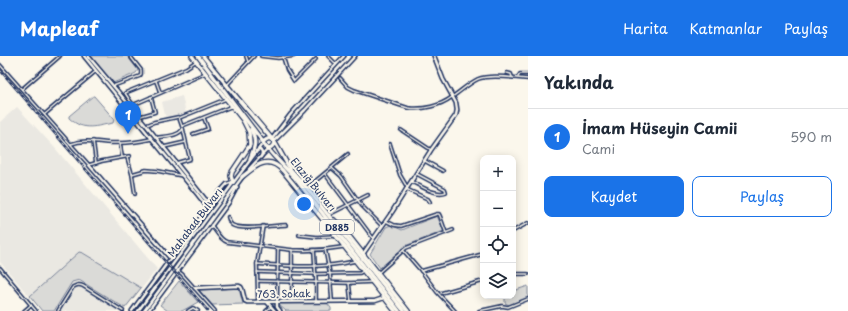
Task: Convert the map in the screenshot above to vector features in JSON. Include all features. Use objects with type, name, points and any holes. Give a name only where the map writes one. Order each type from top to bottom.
[{"type":"highway","points":[[193,56],[248,128],[250,144],[232,172],[231,176],[233,182]]},
{"type":"highway","points":[[193,56],[207,64]]},
{"type":"highway","name":"Elazığ Bulvarı","points":[[198,56],[227,85],[273,140],[290,169],[308,188],[404,311]]},
{"type":"highway","points":[[204,56],[207,64]]},
{"type":"highway","name":"Elazığ Bulvarı","points":[[207,64],[263,142]]},
{"type":"highway","points":[[247,121],[255,140],[255,146],[250,159]]},
{"type":"highway","points":[[267,138],[273,140],[273,146],[268,148],[263,142],[267,138]]},
{"type":"highway","name":"Elazığ Bulvarı","points":[[268,148],[274,157],[294,177],[399,311]]},
{"type":"highway","points":[[274,157],[273,153],[275,150],[280,153]]},
{"type":"highway","points":[[242,177],[255,166],[262,163],[276,164],[284,171],[395,311]]},
{"type":"highway","points":[[314,203],[327,224]]},
{"type":"highway","points":[[328,215],[345,231],[408,311]]},
{"type":"main road","points":[[84,56],[208,208]]},
{"type":"main road","points":[[88,56],[205,199],[209,202],[213,202]]},
{"type":"main road","points":[[273,140],[291,114],[344,56]]},
{"type":"main road","points":[[273,140],[355,56]]},
{"type":"main road","points":[[363,254],[412,182],[431,150],[456,115],[457,106],[443,79],[434,56]]},
{"type":"main road","name":"Mahabad Bulvarı","points":[[138,311],[263,142]]},
{"type":"main road","name":"Mahabad Bulvarı","points":[[144,311],[242,177],[268,148]]},
{"type":"main road","points":[[256,151],[261,151],[261,157]]},
{"type":"main road","points":[[89,165],[171,259]]},
{"type":"main road","points":[[148,311],[229,202],[242,177]]},
{"type":"main road","points":[[132,311],[208,208],[227,184],[233,182]]},
{"type":"main road","name":"763. Sokak","points":[[194,288],[239,286],[242,289],[245,301],[247,302],[375,301],[384,297]]},
{"type":"main road","points":[[266,302],[275,311]]},
{"type":"main road","points":[[277,302],[277,307],[280,311]]},
{"type":"street","points":[[22,89],[60,56]]},
{"type":"street","points":[[113,86],[140,76],[141,70],[130,56]]},
{"type":"street","points":[[246,56],[248,62]]},
{"type":"street","points":[[227,85],[254,56]]},
{"type":"street","points":[[261,56],[278,58],[294,56]]},
{"type":"street","points":[[328,56],[336,64]]},
{"type":"street","points":[[284,57],[287,70],[294,81],[316,59]]},
{"type":"street","points":[[152,97],[155,112],[141,116],[125,93],[186,68],[196,61]]},
{"type":"street","points":[[0,65],[89,165],[128,156],[135,194]]},
{"type":"street","points":[[45,114],[96,71]]},
{"type":"street","points":[[133,105],[206,73]]},
{"type":"street","points":[[507,73],[511,74],[512,78]]},
{"type":"street","points":[[518,78],[520,74],[528,74]]},
{"type":"street","points":[[340,78],[348,87],[354,90],[415,109],[439,105],[479,79],[502,77],[528,79]]},
{"type":"street","points":[[156,81],[160,93]]},
{"type":"street","points":[[141,127],[154,122],[176,117],[179,118],[226,99]]},
{"type":"street","points":[[182,126],[231,106]]},
{"type":"street","points":[[176,163],[190,159],[179,118]]},
{"type":"street","points":[[193,134],[208,129],[204,118]]},
{"type":"street","points":[[156,138],[174,135],[181,132],[183,129]]},
{"type":"street","points":[[401,130],[431,150]]},
{"type":"street","points":[[71,144],[75,142],[93,141],[120,143],[151,139]]},
{"type":"street","points":[[93,141],[96,163]]},
{"type":"street","points":[[164,148],[186,142]]},
{"type":"street","points":[[120,143],[122,158]]},
{"type":"street","points":[[390,144],[399,172],[407,188],[430,202]]},
{"type":"street","points":[[308,188],[348,154]]},
{"type":"street","points":[[425,161],[443,171]]},
{"type":"street","points":[[332,168],[341,176],[358,200],[382,226]]},
{"type":"street","points":[[132,174],[146,170],[183,176]]},
{"type":"street","points":[[325,174],[374,239]]},
{"type":"street","points":[[412,182],[434,192],[446,192],[445,189],[416,174]]},
{"type":"street","points":[[328,215],[368,194]]},
{"type":"street","points":[[386,221],[394,225],[402,226],[439,214],[446,233]]},
{"type":"street","points":[[228,217],[231,225],[237,226],[248,227],[286,225]]},
{"type":"street","points":[[516,229],[528,223]]},
{"type":"street","points":[[211,225],[224,241],[292,250],[314,250],[344,246]]},
{"type":"street","points":[[258,302],[257,264],[263,226]]},
{"type":"street","points":[[378,273],[406,248],[453,230]]},
{"type":"street","points":[[299,235],[317,237],[336,236]]},
{"type":"street","points":[[277,302],[278,249]]},
{"type":"street","points":[[325,249],[330,274],[332,301]]},
{"type":"street","points":[[292,250],[292,302]]},
{"type":"street","points":[[314,250],[316,301]]},
{"type":"street","points":[[403,250],[437,292],[455,311]]},
{"type":"street","points":[[421,271],[480,255]]},
{"type":"street","points":[[257,264],[315,266],[355,261]]},
{"type":"street","points":[[0,269],[36,311]]},
{"type":"street","points":[[178,271],[215,311]]},
{"type":"street","points":[[257,272],[330,274],[360,273],[363,271]]},
{"type":"street","points":[[516,274],[528,274]]},
{"type":"street","points":[[258,281],[349,283],[372,282]]},
{"type":"street","points":[[441,293],[480,282]]},
{"type":"street","points":[[349,283],[351,301]]},
{"type":"street","points":[[58,311],[73,287],[76,285],[83,286],[123,311]]},
{"type":"street","points":[[479,311],[502,306],[508,307],[528,299]]},
{"type":"street","points":[[24,311],[31,305]]},
{"type":"street","points":[[266,311],[271,307]]},
{"type":"street","points":[[188,311],[194,308],[198,311]]},
{"type":"shaded area","points":[[91,56],[127,56],[138,70],[136,73],[113,83]]},
{"type":"shaded area","points":[[93,96],[114,119],[113,123],[85,127],[69,118],[69,116]]},
{"type":"shaded area","points":[[182,96],[186,113],[166,119],[162,102]]},
{"type":"shaded area","points":[[17,107],[54,147],[157,269],[124,311],[43,311],[0,262],[0,122]]},
{"type":"shaded area","points":[[437,216],[444,231],[405,246],[380,268],[370,254],[386,227],[391,225],[402,230]]},
{"type":"shaded area","points":[[79,252],[141,288],[125,308],[79,280],[72,282],[54,311],[42,311],[30,296]]},
{"type":"shaded area","points":[[179,281],[198,302],[182,311],[168,311],[160,305]]},
{"type":"shaded area","points":[[528,286],[528,298],[509,305],[505,303],[505,299],[516,299],[516,290]]},
{"type":"shaded area","points":[[238,288],[243,304],[212,305],[199,290]]},
{"type":"shaded area","points":[[280,303],[327,303],[331,308],[331,311],[286,311],[279,305]]},
{"type":"railway","points":[[0,70],[208,311]]},
{"type":"place","name":"İmam Hüseyin Camii","points":[[128,134]]}]
